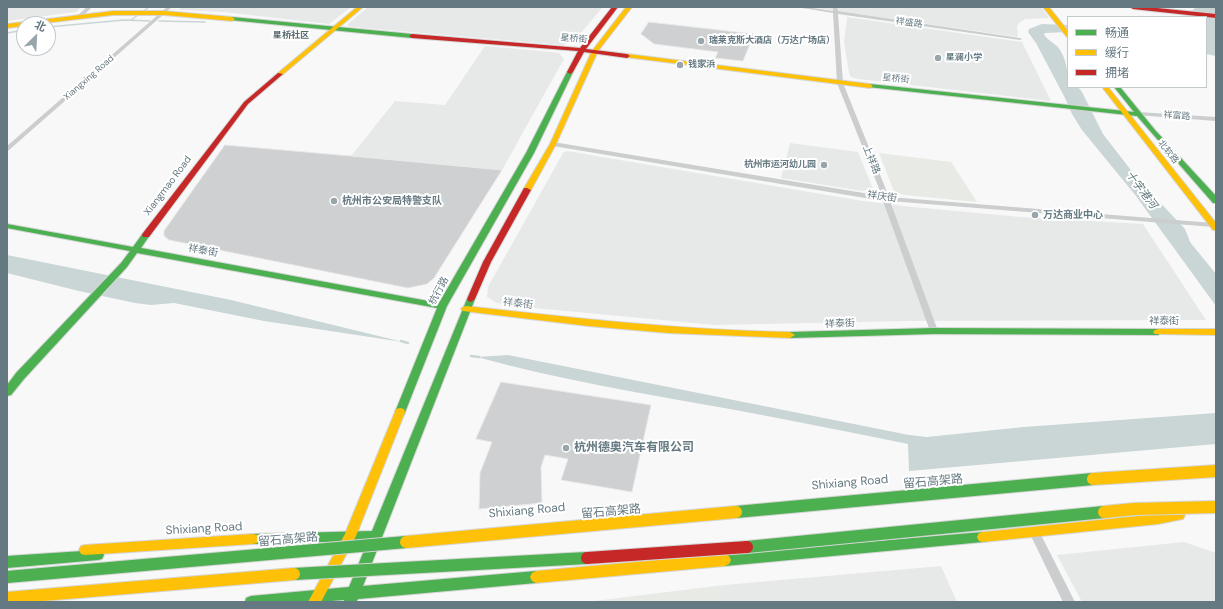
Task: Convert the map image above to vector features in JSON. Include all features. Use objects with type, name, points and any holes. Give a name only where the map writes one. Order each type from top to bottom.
[{"type":"main road","name":"Xiangmao Road","points":[[7,392],[124,265],[246,103],[360,7]]},
{"type":"main road","name":"杭行路","points":[[315,599],[350,536],[442,306],[530,153],[582,50],[615,7]]},
{"type":"main road","points":[[352,598],[374,536],[466,309],[487,262],[553,144],[595,51],[628,7]]},
{"type":"main road","points":[[1046,7],[1064,22]]},
{"type":"main road","points":[[1056,7],[1064,22],[1067,32]]},
{"type":"main road","points":[[1133,7],[1216,12]]},
{"type":"main road","points":[[1168,7],[1216,16]]},
{"type":"main road","name":"星桥街","points":[[7,26],[80,16],[167,10],[334,29],[595,51],[840,83],[1138,114]]},
{"type":"main road","name":"北软路","points":[[1106,88],[1215,227]]},
{"type":"main road","name":"北软路","points":[[1118,88],[1138,114],[1216,201]]},
{"type":"main road","name":"祥泰街","points":[[7,226],[442,306]]},
{"type":"main road","name":"祥泰街","points":[[466,309],[621,326],[739,334],[830,335],[934,331],[1216,332]]},
{"type":"main road","name":"Shixiang Road","points":[[7,557],[158,543],[243,539],[374,536],[1216,463]]},
{"type":"main road","name":"留石高架路","points":[[7,577],[708,516],[1119,477],[1216,471]]},
{"type":"main road","points":[[7,598],[232,578],[720,550],[1216,500]]},
{"type":"main road","points":[[1134,509],[1216,507]]},
{"type":"main road","points":[[252,602],[352,598],[1034,532],[1158,519],[1216,507]]},
{"type":"main road","points":[[7,562],[219,547],[243,539]]},
{"type":"main road","points":[[296,602],[315,599]]},
{"type":"street","points":[[80,16],[90,7]]},
{"type":"street","name":"祥盛路","points":[[798,7],[835,10],[1020,40]]},
{"type":"street","name":"Xiangxing Road","points":[[7,148],[167,10]]},
{"type":"street","name":"上祥路","points":[[835,10],[840,83],[886,199],[934,331]]},
{"type":"street","name":"祥富路","points":[[1138,114],[1216,119]]},
{"type":"street","name":"祥庆街","points":[[553,144],[886,199],[1191,223],[1215,227]]},
{"type":"street","points":[[1034,532],[1070,602]]},
{"type":"shaded area","points":[[7,7],[81,7],[76,12],[45,16],[16,16],[16,20],[7,21]]},
{"type":"shaded area","points":[[182,7],[351,7],[329,24],[223,12],[179,10]]},
{"type":"shaded area","points":[[368,7],[603,7],[574,41],[562,45],[348,26],[348,24]]},
{"type":"shaded area","points":[[810,7],[1041,7],[1049,18],[1025,19],[1019,23],[1017,27],[1018,37]]},
{"type":"shaded area","name":"星澜小学","points":[[847,17],[1022,42],[1051,101],[851,77],[844,42]]},
{"type":"shaded area","points":[[485,46],[559,53],[564,59],[502,170],[351,156],[395,101],[445,105]]},
{"type":"shaded area","name":"杭州市运河幼儿园","points":[[790,143],[858,152],[873,189],[862,191],[781,178]]},
{"type":"shaded area","points":[[567,151],[863,201],[1021,217],[1143,224],[1206,320],[907,321],[715,325],[513,306],[497,303],[487,297],[488,287],[563,153]]},
{"type":"shaded area","points":[[879,153],[951,162],[977,202],[897,193],[893,189]]},
{"type":"shaded area","points":[[1184,542],[1216,553],[1216,602],[1082,602],[1057,555]]},
{"type":"shaded area","points":[[941,566],[957,602],[717,602],[724,585]]},
{"type":"shaded area","points":[[724,585],[717,602],[586,602]]},
{"type":"water","points":[[1196,7],[1216,7],[1216,56],[1207,54],[1207,16],[1186,16]]},
{"type":"water","name":"十字港河","points":[[1042,24],[1067,25],[1067,32],[1045,33],[1044,35],[1058,47],[1063,56],[1067,71],[1067,88],[1079,88],[1103,134],[1137,178],[1185,229],[1190,242],[1216,274],[1216,306],[1136,196],[1082,130],[1072,114],[1036,43],[1028,32],[1029,29]]},
{"type":"water","points":[[7,255],[231,300],[403,342],[264,321],[174,303],[151,305],[135,303],[79,291],[7,273]]},
{"type":"water","points":[[508,355],[909,435],[927,437],[1024,427],[1216,413],[1216,444],[909,471],[908,444],[752,413],[603,386],[540,373],[477,357]]},
{"type":"building","name":"瑞莱克斯大酒店（万达广场店）","points":[[649,22],[754,34],[743,61],[715,58],[718,52],[654,44],[641,34]]},
{"type":"building","name":"杭州市公安局特警支队","points":[[225,145],[502,170],[434,278],[427,284],[408,288],[169,240],[164,236],[164,231]]},
{"type":"building","name":"杭州德奥汽车有限公司","points":[[501,382],[651,405],[632,492],[561,480],[568,459],[545,455],[541,467],[542,503],[479,509],[480,473],[492,442],[476,439]]},
{"type":"waterway","points":[[131,20],[149,7]]},
{"type":"waterway","points":[[56,26],[124,20],[150,21]]},
{"type":"waterway","points":[[159,21],[205,22]]},
{"type":"waterway","points":[[7,33],[16,31]]},
{"type":"waterway","points":[[401,341],[408,343]]},
{"type":"waterway","points":[[471,356],[479,357]]},
{"type":"traffic: fast","points":[[232,19],[412,36]]},
{"type":"traffic: fast","points":[[400,412],[442,306],[530,153],[570,72]]},
{"type":"traffic: fast","points":[[870,86],[1138,114]]},
{"type":"traffic: fast","points":[[1118,88],[1153,131],[1216,201]]},
{"type":"traffic: fast","points":[[7,226],[442,306]]},
{"type":"traffic: fast","points":[[7,392],[20,376],[124,265],[146,235]]},
{"type":"traffic: fast","points":[[350,602],[471,299]]},
{"type":"traffic: fast","points":[[790,335],[934,331],[1158,332]]},
{"type":"traffic: fast","points":[[736,512],[1093,479]]},
{"type":"traffic: fast","points":[[747,547],[1104,512]]},
{"type":"traffic: fast","points":[[253,539],[371,536]]},
{"type":"traffic: fast","points":[[725,560],[983,537]]},
{"type":"traffic: fast","points":[[7,577],[406,542]]},
{"type":"traffic: fast","points":[[7,562],[98,555]]},
{"type":"traffic: fast","points":[[294,574],[587,558]]},
{"type":"traffic: fast","points":[[251,602],[536,577]]},
{"type":"traffic: slow","points":[[280,74],[360,7]]},
{"type":"traffic: slow","points":[[527,190],[553,144],[595,51],[629,7]]},
{"type":"traffic: slow","points":[[1046,7],[1067,34]]},
{"type":"traffic: slow","points":[[7,26],[113,13],[164,13],[232,19]]},
{"type":"traffic: slow","points":[[627,56],[870,86]]},
{"type":"traffic: slow","points":[[1106,88],[1216,228]]},
{"type":"traffic: slow","points":[[466,309],[668,330],[709,333],[790,335]]},
{"type":"traffic: slow","points":[[1158,332],[1216,332]]},
{"type":"traffic: slow","points":[[314,602],[350,536],[400,412]]},
{"type":"traffic: slow","points":[[1093,479],[1216,471]]},
{"type":"traffic: slow","points":[[1104,512],[1134,509],[1216,507]]},
{"type":"traffic: slow","points":[[406,542],[736,512]]},
{"type":"traffic: slow","points":[[983,537],[1158,519],[1179,515]]},
{"type":"traffic: slow","points":[[85,550],[253,539]]},
{"type":"traffic: slow","points":[[536,577],[725,560]]},
{"type":"traffic: slow","points":[[7,598],[294,574]]},
{"type":"traffic: jam","points":[[570,72],[582,50],[615,7]]},
{"type":"traffic: jam","points":[[1133,7],[1216,16]]},
{"type":"traffic: jam","points":[[412,36],[582,50],[627,56]]},
{"type":"traffic: jam","points":[[146,235],[246,103],[280,74]]},
{"type":"traffic: jam","points":[[471,299],[487,262],[527,190]]},
{"type":"traffic: jam","points":[[587,558],[747,547]]},
{"type":"place","name":"瑞莱克斯大酒店（万达广场店）","points":[[701,41]]},
{"type":"place","name":"星澜小学","points":[[938,58]]},
{"type":"place","name":"钱家浜","points":[[680,65]]},
{"type":"place","name":"杭州市运河幼儿园","points":[[824,165]]},
{"type":"place","name":"杭州市公安局特警支队","points":[[334,201]]},
{"type":"place","name":"万达商业中心","points":[[1035,215]]},
{"type":"place","name":"杭州德奥汽车有限公司","points":[[566,448]]},
{"type":"district","name":"星桥社区","points":[[291,36]]}]
